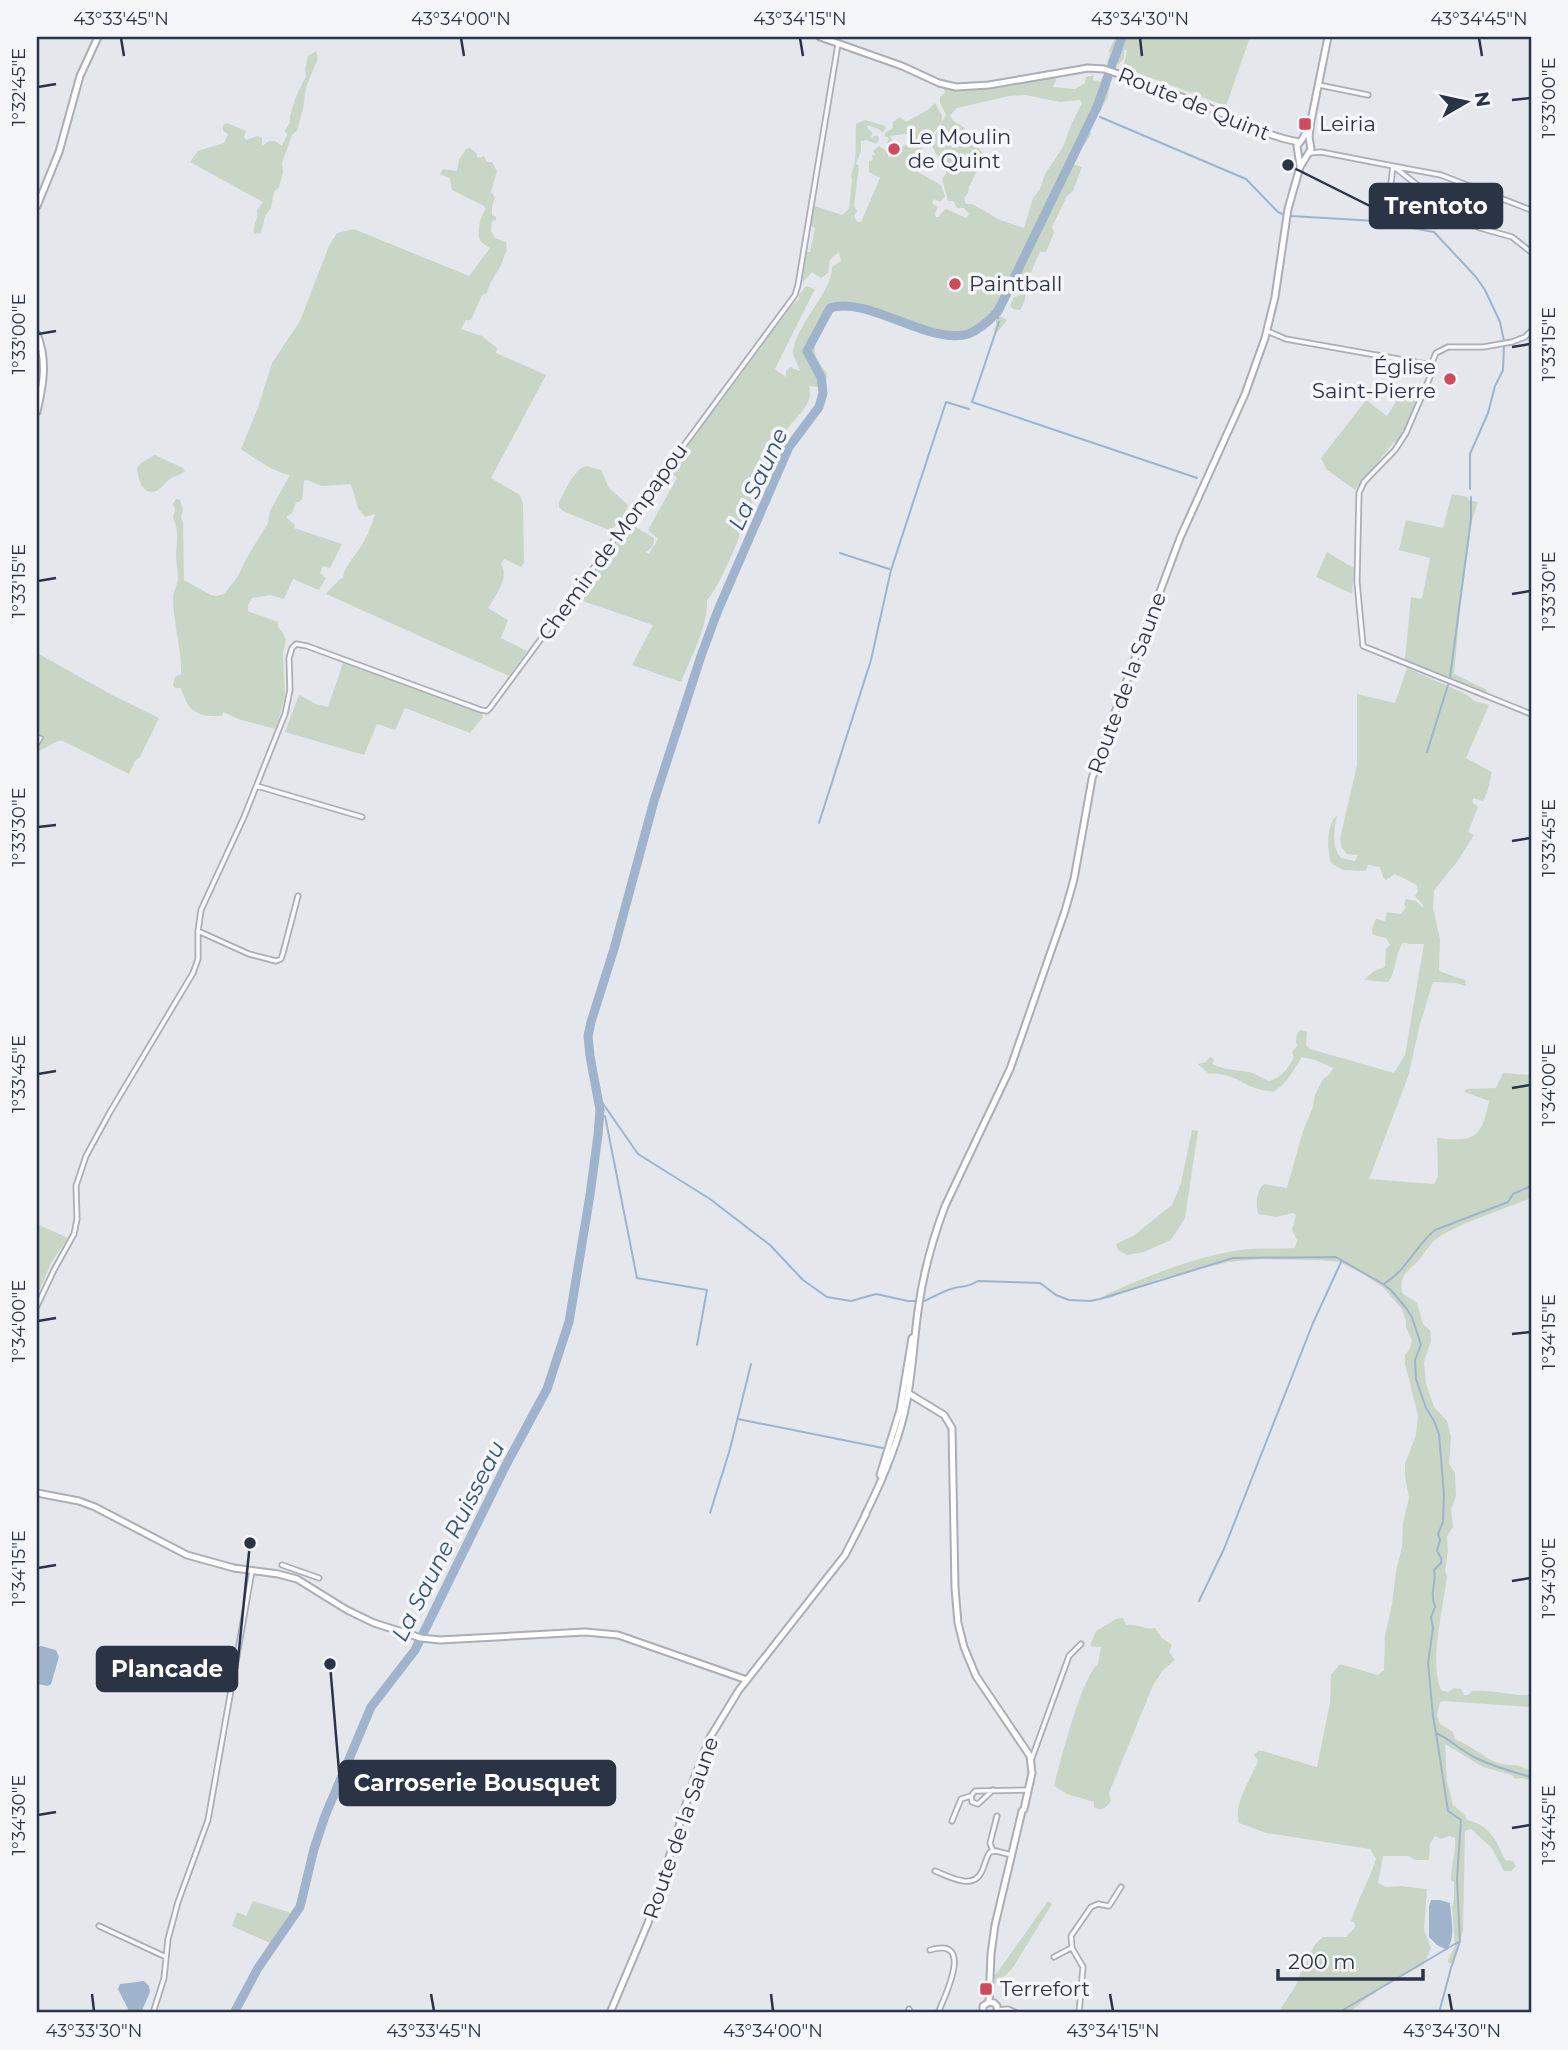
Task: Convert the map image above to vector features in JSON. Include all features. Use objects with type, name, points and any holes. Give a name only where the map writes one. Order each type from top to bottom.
[{"type":"street","points":[[37,206],[59,152],[84,65],[98,37]]},
{"type":"street","name":"Route de Quint","points":[[820,37],[895,63],[939,83],[956,87],[989,85],[1088,68],[1104,69],[1201,104],[1285,141],[1298,151]]},
{"type":"street","points":[[1308,153],[1311,121],[1328,37]]},
{"type":"street","name":"Chemin de Monpapou","points":[[37,1306],[74,1234],[77,1219],[76,1186],[86,1156],[194,973],[198,959],[201,911],[257,786],[285,714],[290,690],[290,652],[296,644],[307,646],[481,710],[491,708],[795,295],[811,214],[838,43]]},
{"type":"street","points":[[1319,85],[1368,95]]},
{"type":"street","points":[[1311,121],[1300,142],[1298,151],[1303,155],[1321,152],[1441,175],[1531,210]]},
{"type":"street","name":"Route de Quint","points":[[1285,141],[1300,142]]},
{"type":"street","points":[[1300,142],[1307,141],[1321,152]]},
{"type":"street","name":"Route de la Saune","points":[[1298,151],[1300,167]]},
{"type":"street","name":"Route de la Saune","points":[[610,2013],[648,1923],[705,1749],[722,1716],[740,1690],[839,1562],[876,1494],[893,1450],[906,1396],[911,1344],[925,1270],[939,1221],[1010,1069],[1069,902],[1092,779],[1102,745],[1180,538],[1245,394],[1267,331],[1275,297],[1285,223],[1300,167],[1308,153]]},
{"type":"street","points":[[1385,201],[1386,192],[1390,191],[1393,166]]},
{"type":"street","points":[[1393,166],[1453,215],[1480,228],[1512,237],[1531,252]]},
{"type":"street","points":[[1267,331],[1286,339],[1432,365]]},
{"type":"street","points":[[1531,331],[1519,339],[1500,344],[1444,348],[1436,353],[1430,377],[1406,433],[1395,450],[1364,482],[1359,493],[1357,582],[1362,645],[1531,714]]},
{"type":"street","points":[[37,334],[44,362],[44,378],[37,412]]},
{"type":"street","points":[[37,743],[40,738]]},
{"type":"street","points":[[257,786],[362,817]]},
{"type":"street","points":[[198,931],[249,954],[276,961],[281,959],[298,896]]},
{"type":"street","points":[[906,1396],[921,1401],[944,1415],[950,1424],[953,1433],[955,1600],[958,1623],[976,1676],[1019,1737],[1031,1760],[1032,1773],[997,1913],[989,2002],[985,2004],[982,2012]]},
{"type":"street","points":[[37,1493],[95,1507],[187,1555],[227,1567],[297,1579],[374,1623],[429,1640],[611,1633],[694,1660],[747,1681]]},
{"type":"street","points":[[282,1565],[319,1577]]},
{"type":"street","points":[[153,2013],[164,1978],[168,1938],[178,1902],[208,1820],[252,1570]]},
{"type":"street","points":[[297,1579],[300,1570]]},
{"type":"street","points":[[1031,1760],[1069,1656],[1081,1644]]},
{"type":"street","points":[[722,1673],[740,1690]]},
{"type":"street","points":[[971,1796],[972,1802],[978,1804],[993,1790]]},
{"type":"street","points":[[952,1821],[959,1801],[971,1796],[975,1791],[1028,1790]]},
{"type":"street","points":[[993,1851],[990,1843],[998,1816]]},
{"type":"street","points":[[935,1871],[964,1881],[973,1881],[979,1876],[987,1854],[993,1851],[1012,1855]]},
{"type":"street","points":[[1079,2013],[1083,1967],[1072,1948],[1072,1936],[1088,1910],[1094,1905],[1109,1906],[1121,1887]]},
{"type":"street","points":[[99,1926],[166,1956]]},
{"type":"street","points":[[930,1950],[946,1948],[954,1961],[953,1976],[938,2013]]},
{"type":"street","points":[[1054,1957],[1072,1948]]},
{"type":"street","points":[[989,2002],[996,2004],[998,2011],[1017,2013]]},
{"type":"green space","points":[[1116,37],[1250,37],[1226,106],[1125,68],[1127,50],[1124,50],[1124,58],[1119,64],[1109,67],[1109,50]]},
{"type":"green space","points":[[316,51],[318,58],[306,87],[297,131],[292,135],[282,163],[283,172],[279,187],[274,192],[261,233],[254,234],[257,210],[263,202],[190,162],[198,151],[224,143],[228,134],[223,131],[223,125],[227,123],[246,131],[246,140],[258,136],[262,138],[262,146],[269,141],[275,141],[282,146],[295,99],[306,76],[308,56]]},
{"type":"green space","points":[[1105,73],[1112,77],[1107,99],[1089,130],[1091,134],[1072,164],[1082,167],[1073,191],[1067,196],[1052,227],[1054,233],[1046,252],[1040,252],[1036,260],[1020,310],[1010,306],[1014,297],[1019,296],[1016,287],[1000,316],[1007,320],[996,334],[996,320],[974,333],[949,338],[849,308],[835,308],[822,327],[815,346],[818,361],[827,373],[826,382],[817,387],[809,386],[806,405],[784,433],[773,453],[730,558],[707,600],[702,631],[681,682],[632,665],[653,625],[574,598],[621,537],[626,539],[625,531],[634,526],[654,538],[652,547],[645,552],[649,554],[658,539],[648,530],[677,478],[671,468],[799,299],[806,286],[815,289],[775,369],[786,377],[790,367],[800,371],[793,351],[800,330],[827,286],[832,267],[841,261],[839,252],[830,260],[828,273],[821,278],[812,272],[802,282],[807,252],[810,252],[815,228],[809,225],[812,205],[842,215],[849,209],[856,124],[865,120],[885,126],[886,129],[882,132],[867,125],[873,133],[870,137],[878,136],[879,140],[876,144],[867,140],[861,141],[861,151],[856,164],[859,166],[854,206],[857,222],[861,222],[880,178],[869,172],[869,161],[873,160],[872,155],[876,155],[873,151],[879,146],[888,152],[888,157],[898,156],[902,150],[899,148],[908,144],[913,133],[890,136],[895,146],[887,143],[889,138],[884,136],[886,132],[893,128],[893,122],[900,117],[906,122],[935,103],[942,122],[924,145],[915,168],[941,185],[945,196],[940,202],[934,199],[932,203],[938,207],[936,217],[946,209],[966,218],[969,214],[964,208],[957,208],[953,201],[948,201],[942,179],[946,174],[946,167],[931,143],[946,115],[940,103],[944,89],[947,87],[959,91],[1017,85],[1055,77],[1053,87],[1075,89],[1085,83],[1086,77],[1094,75],[1093,80],[1100,82]],"holes":[[[1025,95],[1060,102],[1080,100],[1082,103],[1063,147],[1033,198],[1024,228],[1000,220],[972,204],[966,204],[964,198],[984,157],[969,139],[965,128],[953,121],[950,115],[957,108],[1009,96]]]},
{"type":"green space","points":[[470,148],[477,157],[484,156],[487,162],[492,162],[497,171],[491,192],[495,198],[492,215],[496,220],[492,221],[491,231],[495,238],[506,242],[507,251],[487,293],[482,295],[471,320],[466,320],[461,329],[482,336],[497,348],[496,353],[546,375],[491,478],[520,495],[523,504],[524,563],[521,567],[504,559],[501,564],[503,581],[488,608],[508,620],[501,638],[527,651],[509,676],[326,594],[343,578],[346,567],[366,538],[375,514],[365,517],[358,508],[351,484],[322,486],[307,480],[304,481],[302,499],[296,502],[292,513],[286,517],[295,525],[294,528],[342,544],[330,568],[323,566],[320,573],[326,578],[319,590],[293,579],[284,599],[270,595],[252,598],[248,605],[248,611],[278,622],[286,640],[283,652],[285,696],[276,729],[241,720],[223,712],[222,716],[200,714],[190,708],[181,688],[175,688],[173,685],[175,677],[181,674],[173,608],[178,577],[177,531],[173,504],[176,499],[180,500],[183,509],[181,518],[184,580],[211,595],[225,593],[238,576],[268,523],[270,511],[290,475],[271,468],[241,449],[272,363],[300,321],[329,246],[337,233],[354,229],[469,276],[490,248],[479,237],[482,215],[486,209],[452,190],[450,178],[440,174],[443,169],[457,171],[459,160],[466,149]]},
{"type":"green space","points":[[1404,389],[1419,397],[1412,419],[1397,443],[1394,442],[1355,490],[1326,469],[1321,458],[1366,400],[1387,416]]},
{"type":"green space","points":[[155,455],[185,471],[151,492],[144,489],[137,468]]},
{"type":"green space","points":[[586,466],[601,470],[609,488],[628,505],[621,519],[609,530],[559,507],[570,481]]},
{"type":"green space","points":[[1452,494],[1478,502],[1472,520],[1454,674],[1487,690],[1485,694],[1405,660],[1411,597],[1422,599],[1430,558],[1399,550],[1406,520],[1443,528]]},
{"type":"green space","points":[[1327,552],[1354,568],[1352,594],[1316,577]]},
{"type":"green space","points":[[37,653],[159,718],[129,774],[63,741],[39,751],[37,749],[40,734],[37,732]]},
{"type":"green space","points":[[343,663],[482,713],[483,717],[470,733],[405,708],[395,730],[377,724],[364,755],[285,732],[299,695],[328,707]]},
{"type":"green space","points":[[1407,668],[1466,694],[1474,701],[1489,705],[1466,758],[1492,772],[1483,801],[1473,798],[1472,802],[1478,807],[1468,832],[1474,835],[1457,862],[1434,890],[1433,908],[1440,939],[1439,971],[1465,980],[1466,986],[1433,982],[1408,1077],[1369,1179],[1434,1184],[1438,1177],[1437,1138],[1468,1138],[1479,1130],[1483,1123],[1489,1101],[1465,1092],[1466,1089],[1496,1088],[1503,1073],[1531,1075],[1531,1198],[1468,1223],[1435,1240],[1404,1275],[1401,1287],[1402,1293],[1417,1303],[1423,1324],[1430,1330],[1431,1341],[1424,1362],[1426,1384],[1434,1407],[1447,1421],[1451,1437],[1449,1464],[1455,1473],[1456,1496],[1451,1510],[1453,1527],[1447,1536],[1447,1577],[1436,1665],[1441,1690],[1448,1692],[1454,1688],[1461,1689],[1464,1695],[1479,1691],[1531,1695],[1531,1707],[1443,1701],[1440,1702],[1437,1715],[1440,1724],[1453,1732],[1455,1739],[1496,1762],[1517,1765],[1531,1771],[1531,1781],[1515,1779],[1512,1775],[1483,1767],[1445,1744],[1447,1781],[1453,1805],[1467,1820],[1487,1830],[1505,1860],[1513,1861],[1516,1866],[1511,1871],[1504,1871],[1491,1847],[1471,1829],[1465,1831],[1463,1930],[1451,1964],[1448,1960],[1455,1946],[1452,1907],[1454,1882],[1451,1880],[1455,1838],[1449,1836],[1441,1839],[1435,1836],[1430,1844],[1429,1860],[1415,1860],[1408,1856],[1383,1856],[1378,1883],[1386,1887],[1427,1889],[1424,1930],[1431,1948],[1424,1964],[1378,1988],[1375,1994],[1347,2012],[1278,2013],[1296,1985],[1316,1944],[1323,1937],[1346,1937],[1355,1927],[1355,1923],[1351,1921],[1376,1859],[1370,1849],[1266,1833],[1239,1823],[1238,1808],[1258,1761],[1254,1755],[1259,1750],[1317,1767],[1330,1703],[1331,1675],[1340,1664],[1378,1675],[1384,1670],[1385,1636],[1409,1498],[1405,1464],[1416,1435],[1418,1415],[1405,1364],[1405,1355],[1412,1340],[1402,1309],[1384,1288],[1339,1262],[1260,1259],[1228,1262],[1159,1279],[1107,1299],[1105,1295],[1154,1274],[1206,1257],[1240,1250],[1295,1248],[1297,1240],[1292,1230],[1296,1215],[1293,1213],[1276,1217],[1258,1214],[1258,1194],[1264,1184],[1287,1188],[1315,1095],[1323,1079],[1333,1068],[1302,1057],[1286,1081],[1273,1092],[1252,1087],[1224,1075],[1209,1074],[1198,1064],[1206,1062],[1210,1057],[1214,1059],[1212,1064],[1250,1072],[1269,1081],[1281,1075],[1294,1057],[1292,1052],[1297,1046],[1296,1038],[1300,1030],[1307,1032],[1306,1045],[1310,1049],[1394,1073],[1405,1055],[1424,944],[1403,942],[1388,982],[1364,980],[1374,971],[1385,967],[1386,949],[1390,945],[1386,938],[1373,935],[1376,919],[1385,921],[1387,912],[1400,914],[1406,908],[1406,899],[1416,901],[1423,908],[1415,896],[1417,885],[1395,874],[1386,880],[1380,867],[1368,865],[1366,871],[1343,870],[1331,863],[1328,845],[1329,831],[1337,815],[1334,838],[1338,853],[1341,858],[1355,861],[1358,855],[1347,854],[1340,839],[1357,765],[1357,694],[1395,703]]},
{"type":"green space","points":[[1192,1130],[1198,1131],[1185,1218],[1171,1240],[1144,1252],[1127,1255],[1118,1250],[1116,1244],[1133,1236],[1172,1205],[1181,1183]]},
{"type":"green space","points":[[37,1224],[68,1238],[52,1261],[37,1296]]},
{"type":"green space","points":[[1123,1618],[1126,1625],[1155,1628],[1162,1638],[1172,1645],[1169,1652],[1175,1660],[1163,1670],[1153,1685],[1109,1793],[1111,1801],[1100,1810],[1094,1807],[1094,1802],[1067,1794],[1054,1786],[1085,1685],[1098,1664],[1101,1647],[1090,1646],[1096,1631],[1116,1619]]},
{"type":"green space","points":[[253,1901],[291,1913],[270,1943],[232,1926],[237,1912],[246,1916]]},
{"type":"green space","points":[[1048,1901],[1052,1904],[1012,1969],[996,1984],[994,1975]]},
{"type":"water","points":[[41,1646],[56,1650],[59,1657],[48,1686],[37,1684],[37,1648]]},
{"type":"water","points":[[1431,1900],[1450,1903],[1452,1934],[1447,1950],[1429,1937]]},
{"type":"water","points":[[144,1981],[150,1992],[141,2013],[130,2013],[118,1989],[120,1984]]},
{"type":"waterway","name":"La Saune","points":[[234,2013],[258,1968],[300,1907],[325,1816],[371,1707],[415,1650],[507,1463],[547,1389],[569,1322],[598,1135],[600,1110],[588,1036],[591,1022],[614,949],[654,801],[718,610],[789,447],[819,407],[823,393],[821,377],[807,351],[830,308],[862,308],[917,328],[953,336],[968,334],[991,318],[998,311],[1097,107],[1122,37]]},
{"type":"waterway","points":[[1100,117],[1246,179],[1282,214]]},
{"type":"waterway","points":[[1291,216],[1375,221],[1434,232],[1485,290],[1500,322],[1504,341]]},
{"type":"waterway","name":"La Saune","points":[[997,313],[998,318]]},
{"type":"waterway","points":[[972,402],[999,322]]},
{"type":"waterway","points":[[1470,489],[1470,454],[1503,370],[1504,346]]},
{"type":"waterway","points":[[819,823],[871,660],[891,570],[946,402],[969,409]]},
{"type":"waterway","points":[[972,402],[1197,478]]},
{"type":"waterway","points":[[1450,677],[1471,519],[1471,497]]},
{"type":"waterway","points":[[840,553],[889,569]]},
{"type":"waterway","points":[[1427,752],[1448,685]]},
{"type":"waterway","points":[[597,1095],[638,1154],[710,1199],[770,1245],[803,1280],[827,1297],[851,1301],[876,1294],[916,1301]]},
{"type":"waterway","points":[[605,1116],[637,1278],[707,1290],[697,1345]]},
{"type":"waterway","points":[[1385,1283],[1399,1272],[1435,1230],[1508,1202],[1513,1194],[1531,1186]]},
{"type":"waterway","points":[[924,1301],[978,1281],[1040,1283],[1056,1295],[1069,1300],[1090,1301],[1233,1258],[1336,1257],[1391,1290],[1412,1317],[1421,1345],[1415,1360],[1416,1379],[1439,1434],[1444,1496],[1443,1522],[1438,1534],[1440,1540],[1437,1551],[1441,1563],[1434,1570],[1435,1607],[1431,1617],[1433,1628],[1428,1663],[1436,1733],[1481,1760],[1531,1777]]},
{"type":"waterway","points":[[1199,1601],[1224,1549],[1313,1323],[1342,1260]]},
{"type":"waterway","points":[[710,1513],[730,1449],[751,1364]]},
{"type":"waterway","points":[[738,1419],[883,1448]]},
{"type":"waterway","points":[[1436,1733],[1448,1811],[1461,1820],[1457,1879],[1460,1941],[1439,2013]]},
{"type":"waterway","points":[[1338,2013],[1460,1941]]},
{"type":"place","name":"Leiria","points":[[1305,124]]},
{"type":"place","name":"Le Moulin de Quint","points":[[894,149]]},
{"type":"place","name":"Trentoto","points":[[1288,165]]},
{"type":"place","name":"Paintball","points":[[955,284]]},
{"type":"place","name":"Église Saint-Pierre","points":[[1450,379]]},
{"type":"place","name":"Plancade","points":[[250,1543]]},
{"type":"place","name":"Carroserie Bousquet","points":[[330,1664]]},
{"type":"place","name":"Terrefort","points":[[986,1989]]},
{"type":"water label","name":"La Saune Ruisseau","points":[[448,1541]]}]
